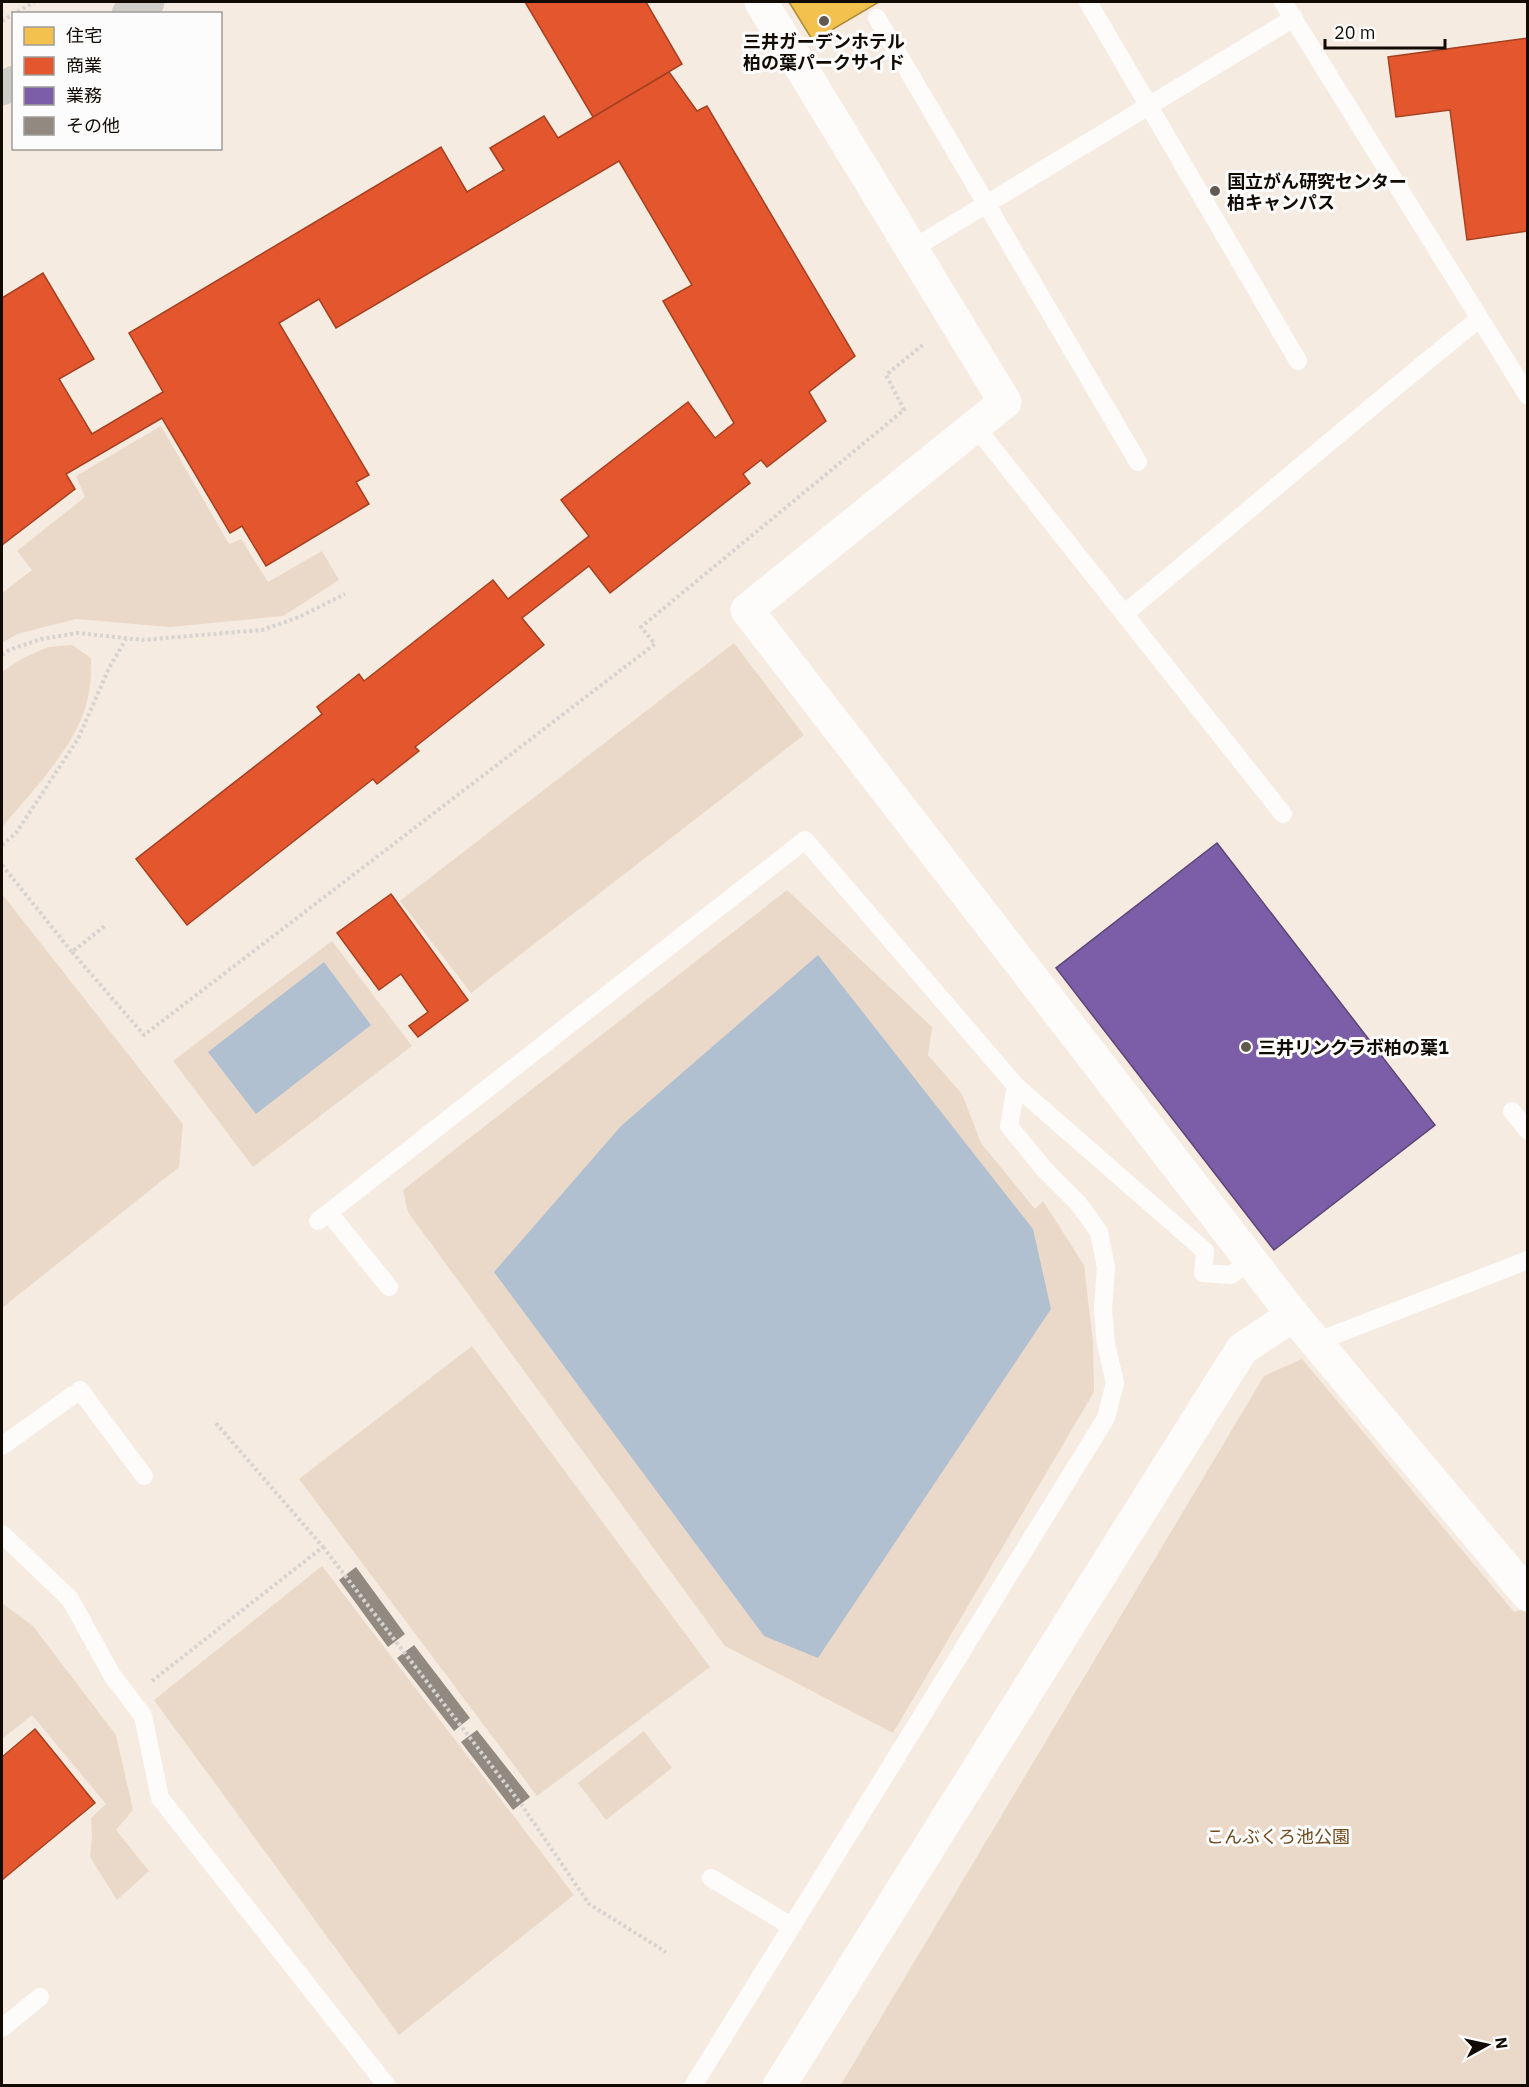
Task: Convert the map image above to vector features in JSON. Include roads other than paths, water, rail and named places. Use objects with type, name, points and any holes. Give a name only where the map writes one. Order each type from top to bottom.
[{"type":"street","points":[[131,12],[148,2]]},
{"type":"street","points":[[761,2],[1005,402],[747,610],[1293,1315],[1527,1595]]},
{"type":"street","points":[[779,2085],[1242,1349],[1293,1315]]},
{"type":"lane","points":[[1088,2],[1298,361]]},
{"type":"lane","points":[[1284,2],[1527,396]]},
{"type":"lane","points":[[877,18],[1138,462]]},
{"type":"lane","points":[[912,249],[1294,18]]},
{"type":"lane","points":[[1124,614],[1249,512],[1356,419],[1479,320]]},
{"type":"lane","points":[[975,426],[1124,614],[1174,689],[1231,763],[1283,814]]},
{"type":"lane","points":[[389,1287],[323,1217],[805,840],[1016,1086],[1205,1251],[1203,1274],[1231,1275],[1250,1260]]},
{"type":"lane","points":[[693,2085],[1106,1418],[1115,1383],[1106,1344],[1103,1309],[1106,1268],[1099,1232],[1078,1203],[1044,1169],[1009,1126],[1016,1086]]},
{"type":"lane","points":[[1512,1111],[1527,1131]]},
{"type":"lane","points":[[1316,1342],[1527,1260]]},
{"type":"lane","points":[[2,1446],[77,1393],[144,1476]]},
{"type":"lane","points":[[2,1534],[70,1599],[112,1675],[143,1716],[160,1798],[387,2085]]},
{"type":"lane","points":[[711,1878],[791,1926]]},
{"type":"lane","points":[[2,2028],[40,1997]]},
{"type":"water","points":[[818,955],[1033,1229],[1051,1309],[818,1658],[764,1636],[494,1272],[621,1126]]},
{"type":"water","points":[[324,962],[371,1025],[256,1114],[208,1052]]},
{"type":"place","name":"三井ガーデンホテル 柏の葉パークサイド","points":[[824,21]]},
{"type":"place","name":"国立がん研究センター 柏キャンパス","points":[[1215,191]]},
{"type":"place","name":"三井リンクラボ柏の葉1","points":[[1246,1047]]},
{"type":"park label","name":"こんぶくろ池公園","points":[[1278,1836]]}]
